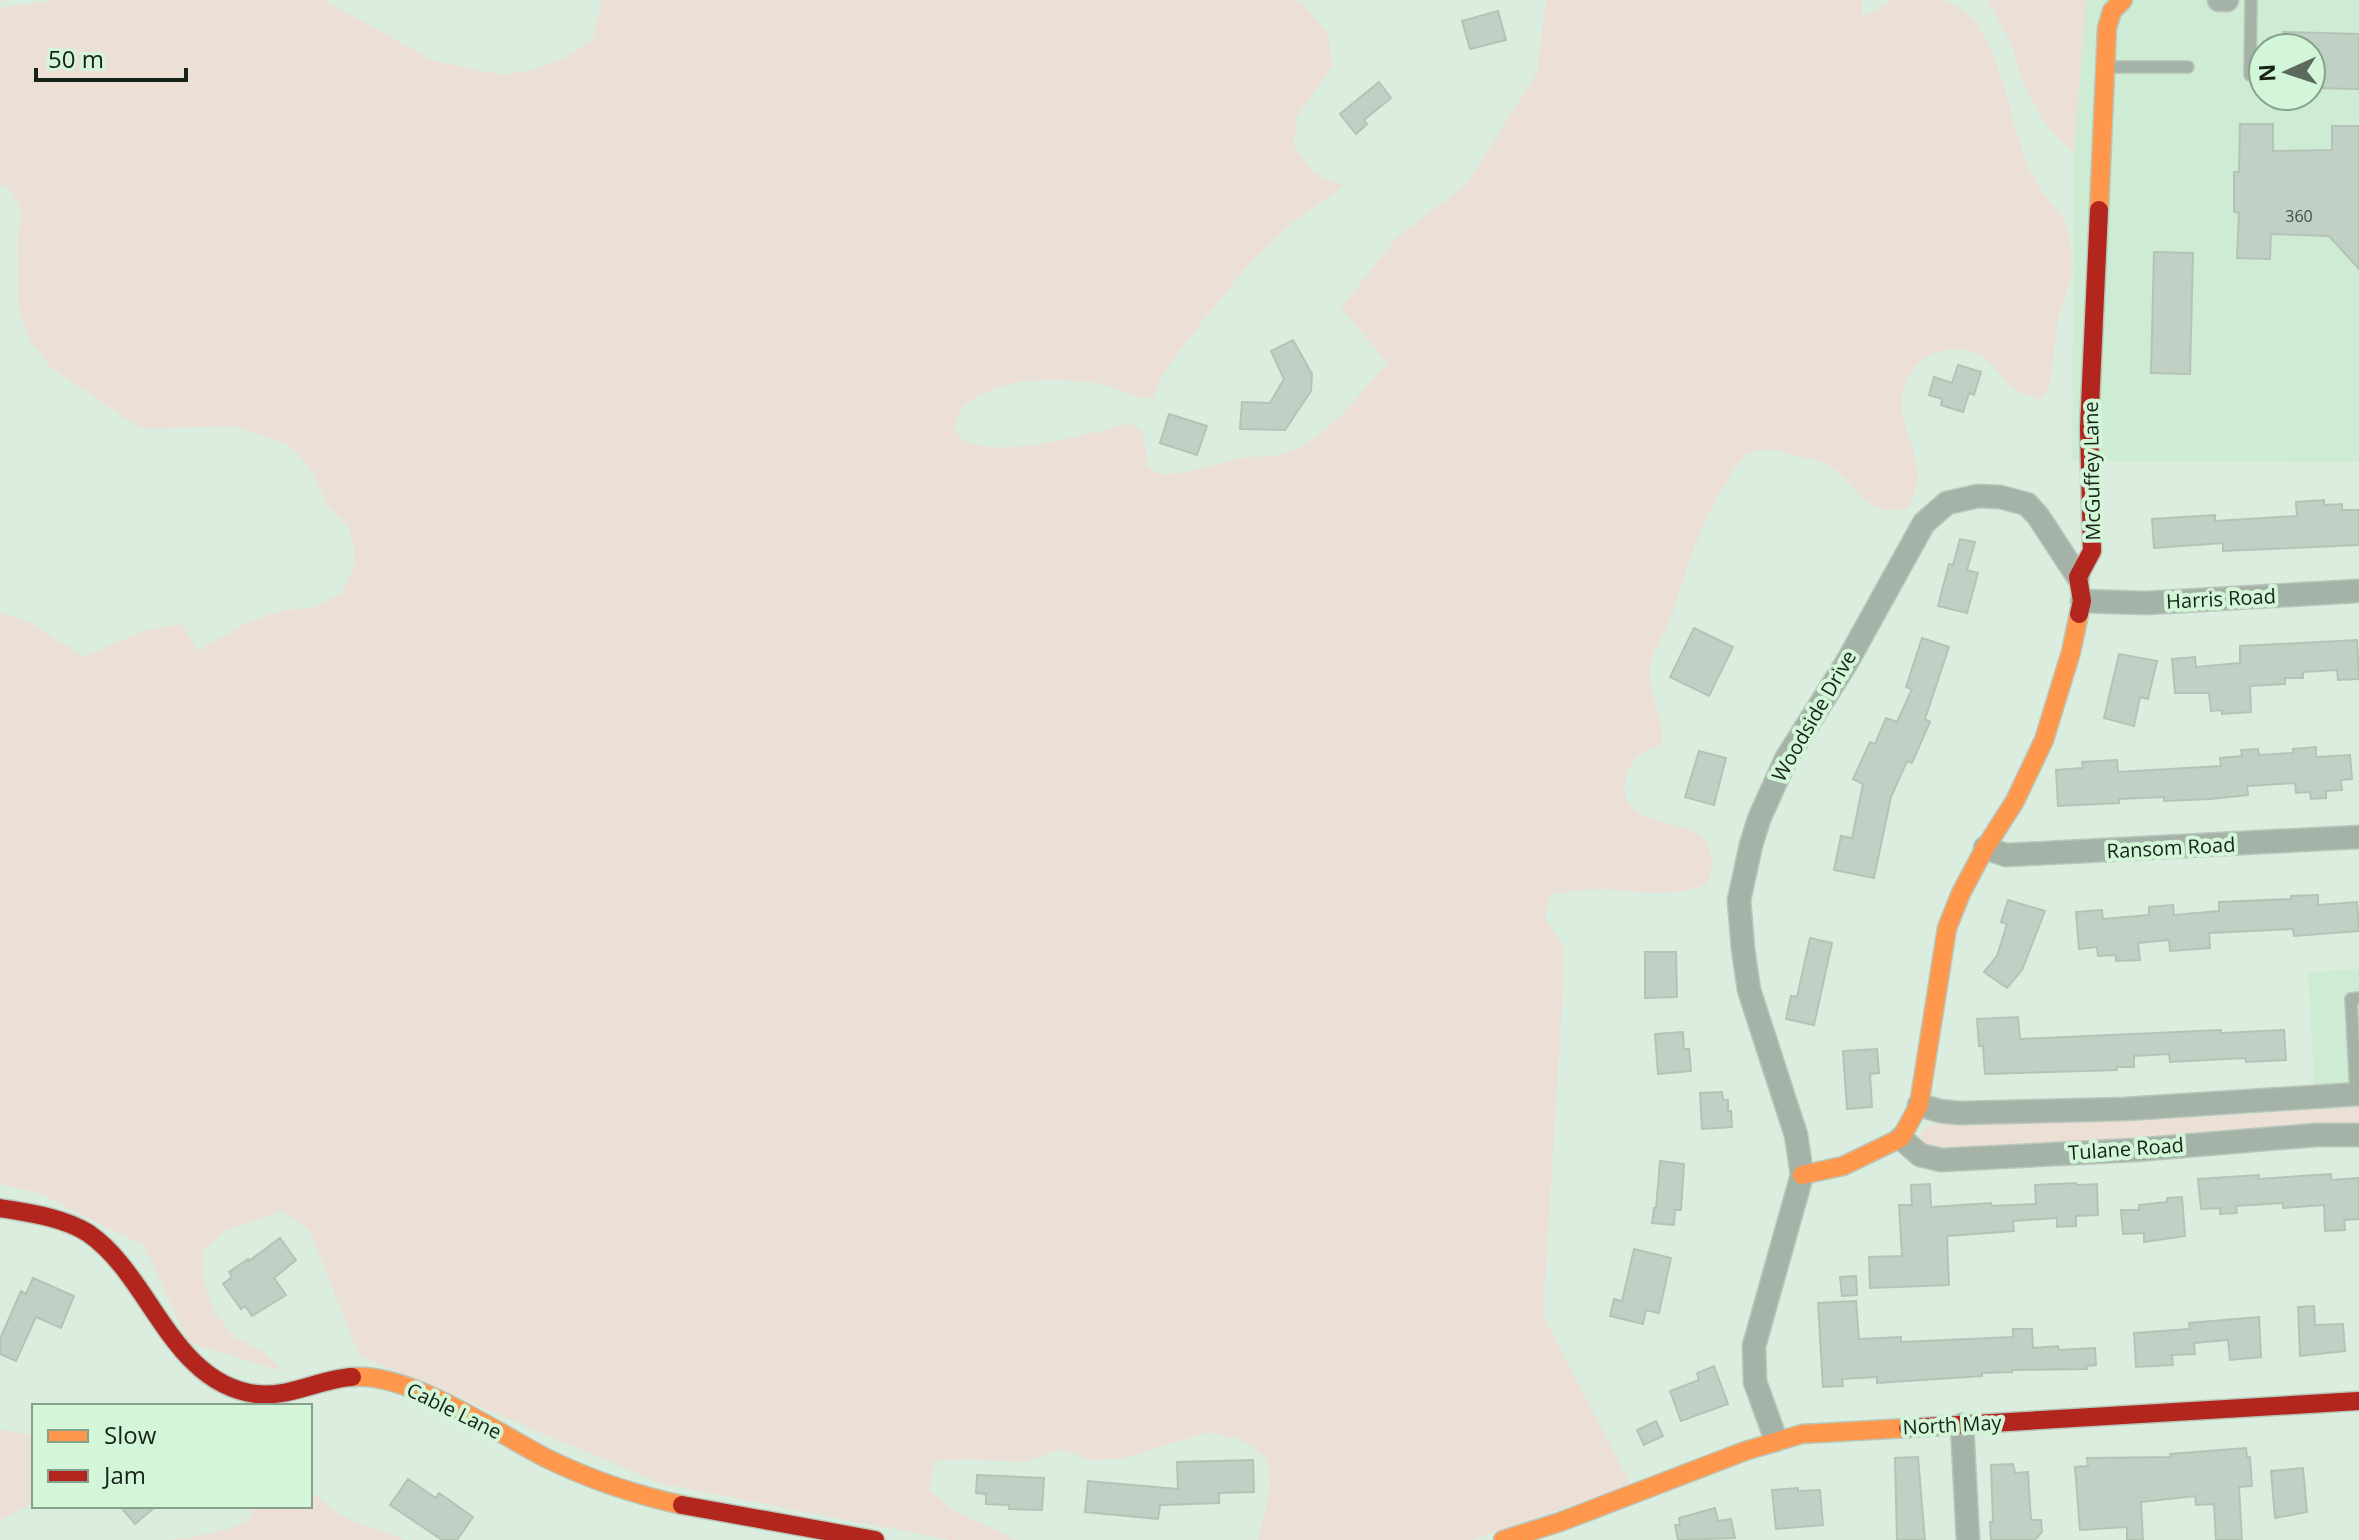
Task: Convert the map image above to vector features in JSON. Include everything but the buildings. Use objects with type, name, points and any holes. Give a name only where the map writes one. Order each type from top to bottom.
[{"type":"street","points":[[2107,28],[2109,0]]},
{"type":"street","name":"McGuffey Lane","points":[[2078,577],[2092,551],[2089,428],[2107,28],[2112,11],[2123,0]]},
{"type":"street","points":[[2219,0],[2227,0]]},
{"type":"street","name":"Woodside Drive","points":[[1776,1440],[1755,1382],[1754,1346],[1802,1175],[1792,1120],[1749,990],[1739,900],[1755,832],[1786,759],[1847,662],[1924,523],[1947,503],[1978,496],[2000,497],[2027,504],[2078,577]]},
{"type":"street","points":[[1802,1175],[1843,1166],[1901,1138],[1919,1105],[1947,928],[1961,893],[2015,801],[2044,740],[2060,693],[2082,601],[2078,577]]},
{"type":"street","name":"Harris Road","points":[[2082,601],[2146,603],[2359,591]]},
{"type":"street","name":"Ransom Road","points":[[1985,848],[2006,855],[2359,837]]},
{"type":"street","name":"Tulane Road","points":[[1919,1105],[1959,1113],[2109,1110],[2358,1094]]},
{"type":"street","name":"Tulane Road","points":[[1901,1138],[1920,1155],[1941,1160],[2135,1150],[2316,1135],[2359,1135]]},
{"type":"street","name":"Cable Lane","points":[[0,1208],[56,1220],[98,1240],[126,1270],[175,1342],[197,1363],[235,1389],[261,1397],[280,1395],[342,1375],[378,1379],[413,1389],[562,1466],[635,1494],[678,1505],[761,1517],[875,1540]]},
{"type":"street","name":"North May","points":[[1503,1540],[1560,1522],[1776,1440],[1829,1431],[2359,1401]]},
{"type":"street","points":[[1962,1425],[1968,1540]]},
{"type":"lane","points":[[2251,0],[2251,32]]},
{"type":"lane","points":[[2106,67],[2188,67]]},
{"type":"lane","points":[[2358,1094],[2351,999],[2359,998]]},
{"type":"shaded area","points":[[58,0],[324,0],[434,61],[502,75],[532,70],[562,59],[592,41],[602,0],[1294,0],[1303,5],[1328,33],[1332,66],[1296,118],[1294,147],[1314,173],[1344,186],[1293,222],[1247,266],[1181,348],[1163,374],[1153,398],[1078,381],[1018,383],[999,387],[968,403],[960,412],[954,430],[967,442],[1004,448],[1049,443],[1132,423],[1143,434],[1148,466],[1160,475],[1244,458],[1281,455],[1302,446],[1330,426],[1388,363],[1341,308],[1398,236],[1466,185],[1537,73],[1546,0],[1862,0],[1863,17],[1892,0],[1944,0],[1976,22],[1997,63],[2026,164],[2064,220],[2070,239],[2073,272],[2058,317],[2050,386],[2041,399],[2026,396],[1989,362],[1966,350],[1940,352],[1920,362],[1905,384],[1901,402],[1917,470],[1916,488],[1907,508],[1892,510],[1870,504],[1837,472],[1820,461],[1768,450],[1756,451],[1743,458],[1702,527],[1672,617],[1652,659],[1651,686],[1661,723],[1661,744],[1632,762],[1625,783],[1626,798],[1632,808],[1655,820],[1695,832],[1705,840],[1712,862],[1707,883],[1669,893],[1601,889],[1550,894],[1545,919],[1563,946],[1564,975],[1543,1315],[1631,1485],[1472,1540],[1258,1540],[1270,1488],[1267,1458],[1242,1440],[1209,1432],[1120,1459],[1090,1460],[1060,1449],[1025,1462],[934,1461],[930,1491],[953,1510],[1016,1540],[951,1540],[662,1484],[359,1355],[309,1229],[282,1211],[225,1230],[203,1252],[204,1284],[215,1313],[235,1337],[262,1351],[285,1372],[189,1342],[144,1246],[38,1193],[0,1184],[0,613],[31,623],[84,657],[147,630],[181,624],[198,651],[252,620],[283,610],[314,608],[342,593],[356,562],[350,529],[327,505],[310,467],[289,445],[233,426],[141,429],[50,367],[30,340],[19,308],[17,243],[22,212],[8,186],[0,186],[0,8]]},
{"type":"shaded area","points":[[1988,0],[2086,0],[2074,153],[2042,118],[2021,80],[2013,48]]},
{"type":"shaded area","points":[[2086,0],[2359,0],[2359,462],[2072,461],[2074,154]]},
{"type":"shaded area","points":[[2359,969],[2359,1089],[2315,1092],[2308,972]]},
{"type":"shaded area","points":[[2359,1107],[2359,1130],[1948,1156],[1922,1144],[1921,1134],[1927,1126],[1939,1123],[2203,1117]]},
{"type":"shaded area","points":[[0,1430],[32,1435],[32,1503],[0,1521]]},
{"type":"shaded area","points":[[312,1493],[354,1522],[406,1540],[165,1540],[209,1534],[233,1527],[249,1518],[254,1508],[312,1508]]},
{"type":"traffic: slow","points":[[2099,210],[2107,28],[2112,11],[2123,0]]},
{"type":"traffic: slow","points":[[1802,1175],[1843,1166],[1901,1138],[1919,1105],[1947,928],[1961,893],[2015,801],[2044,740],[2071,652],[2079,614]]},
{"type":"traffic: slow","points":[[352,1377],[375,1378],[426,1394],[564,1467],[648,1497],[682,1505]]},
{"type":"traffic: slow","points":[[1503,1540],[1560,1522],[1745,1451],[1802,1434],[1908,1428]]},
{"type":"traffic: jam","points":[[2079,614],[2082,601],[2078,577],[2092,551],[2089,428],[2099,210]]},
{"type":"traffic: jam","points":[[0,1208],[56,1219],[88,1233],[110,1252],[129,1275],[182,1350],[203,1370],[227,1386],[268,1394],[352,1377]]},
{"type":"traffic: jam","points":[[1908,1428],[2359,1401]]},
{"type":"traffic: jam","points":[[682,1505],[875,1540]]}]
